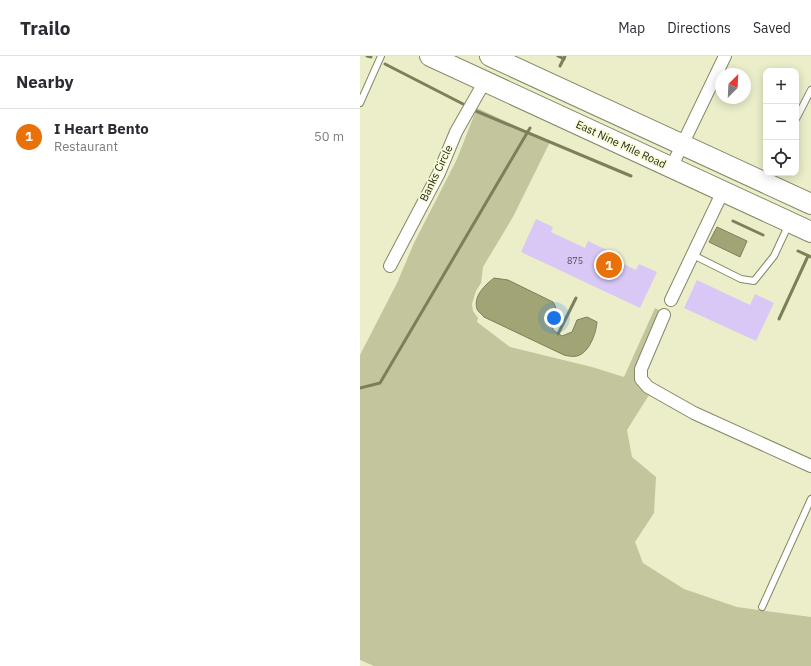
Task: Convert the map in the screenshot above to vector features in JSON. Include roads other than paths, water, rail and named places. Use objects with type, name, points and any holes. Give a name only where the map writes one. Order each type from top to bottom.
[{"type":"main road","name":"East Nine Mile Road","points":[[430,56],[811,232]]},
{"type":"main road","points":[[490,56],[683,145],[765,180],[811,204]]},
{"type":"main road","points":[[510,56],[619,106],[640,125]]},
{"type":"street","points":[[671,168],[725,56]]},
{"type":"street","name":"Banks Circle","points":[[390,266],[439,173],[456,132],[485,81]]},
{"type":"street","points":[[671,300],[723,191]]},
{"type":"street","points":[[664,315],[641,369],[641,379],[648,387],[694,413],[811,466]]},
{"type":"lane","points":[[360,103],[382,56]]},
{"type":"lane","points":[[799,113],[811,90]]},
{"type":"lane","points":[[693,255],[741,279],[754,281],[774,256],[790,222]]},
{"type":"lane","points":[[762,607],[811,499]]},
{"type":"waterway","points":[[367,56],[371,57]]},
{"type":"waterway","points":[[558,56],[564,59]]},
{"type":"waterway","points":[[560,66],[565,56]]},
{"type":"waterway","points":[[385,64],[465,105]]},
{"type":"waterway","points":[[476,111],[631,176]]},
{"type":"waterway","points":[[360,388],[380,383],[530,128]]},
{"type":"waterway","points":[[733,221],[763,235]]},
{"type":"waterway","points":[[798,251],[811,257]]},
{"type":"waterway","points":[[779,319],[808,256]]},
{"type":"waterway","points":[[558,334],[576,298]]},
{"type":"place","name":"I Heart Bento","points":[[609,265]]}]
